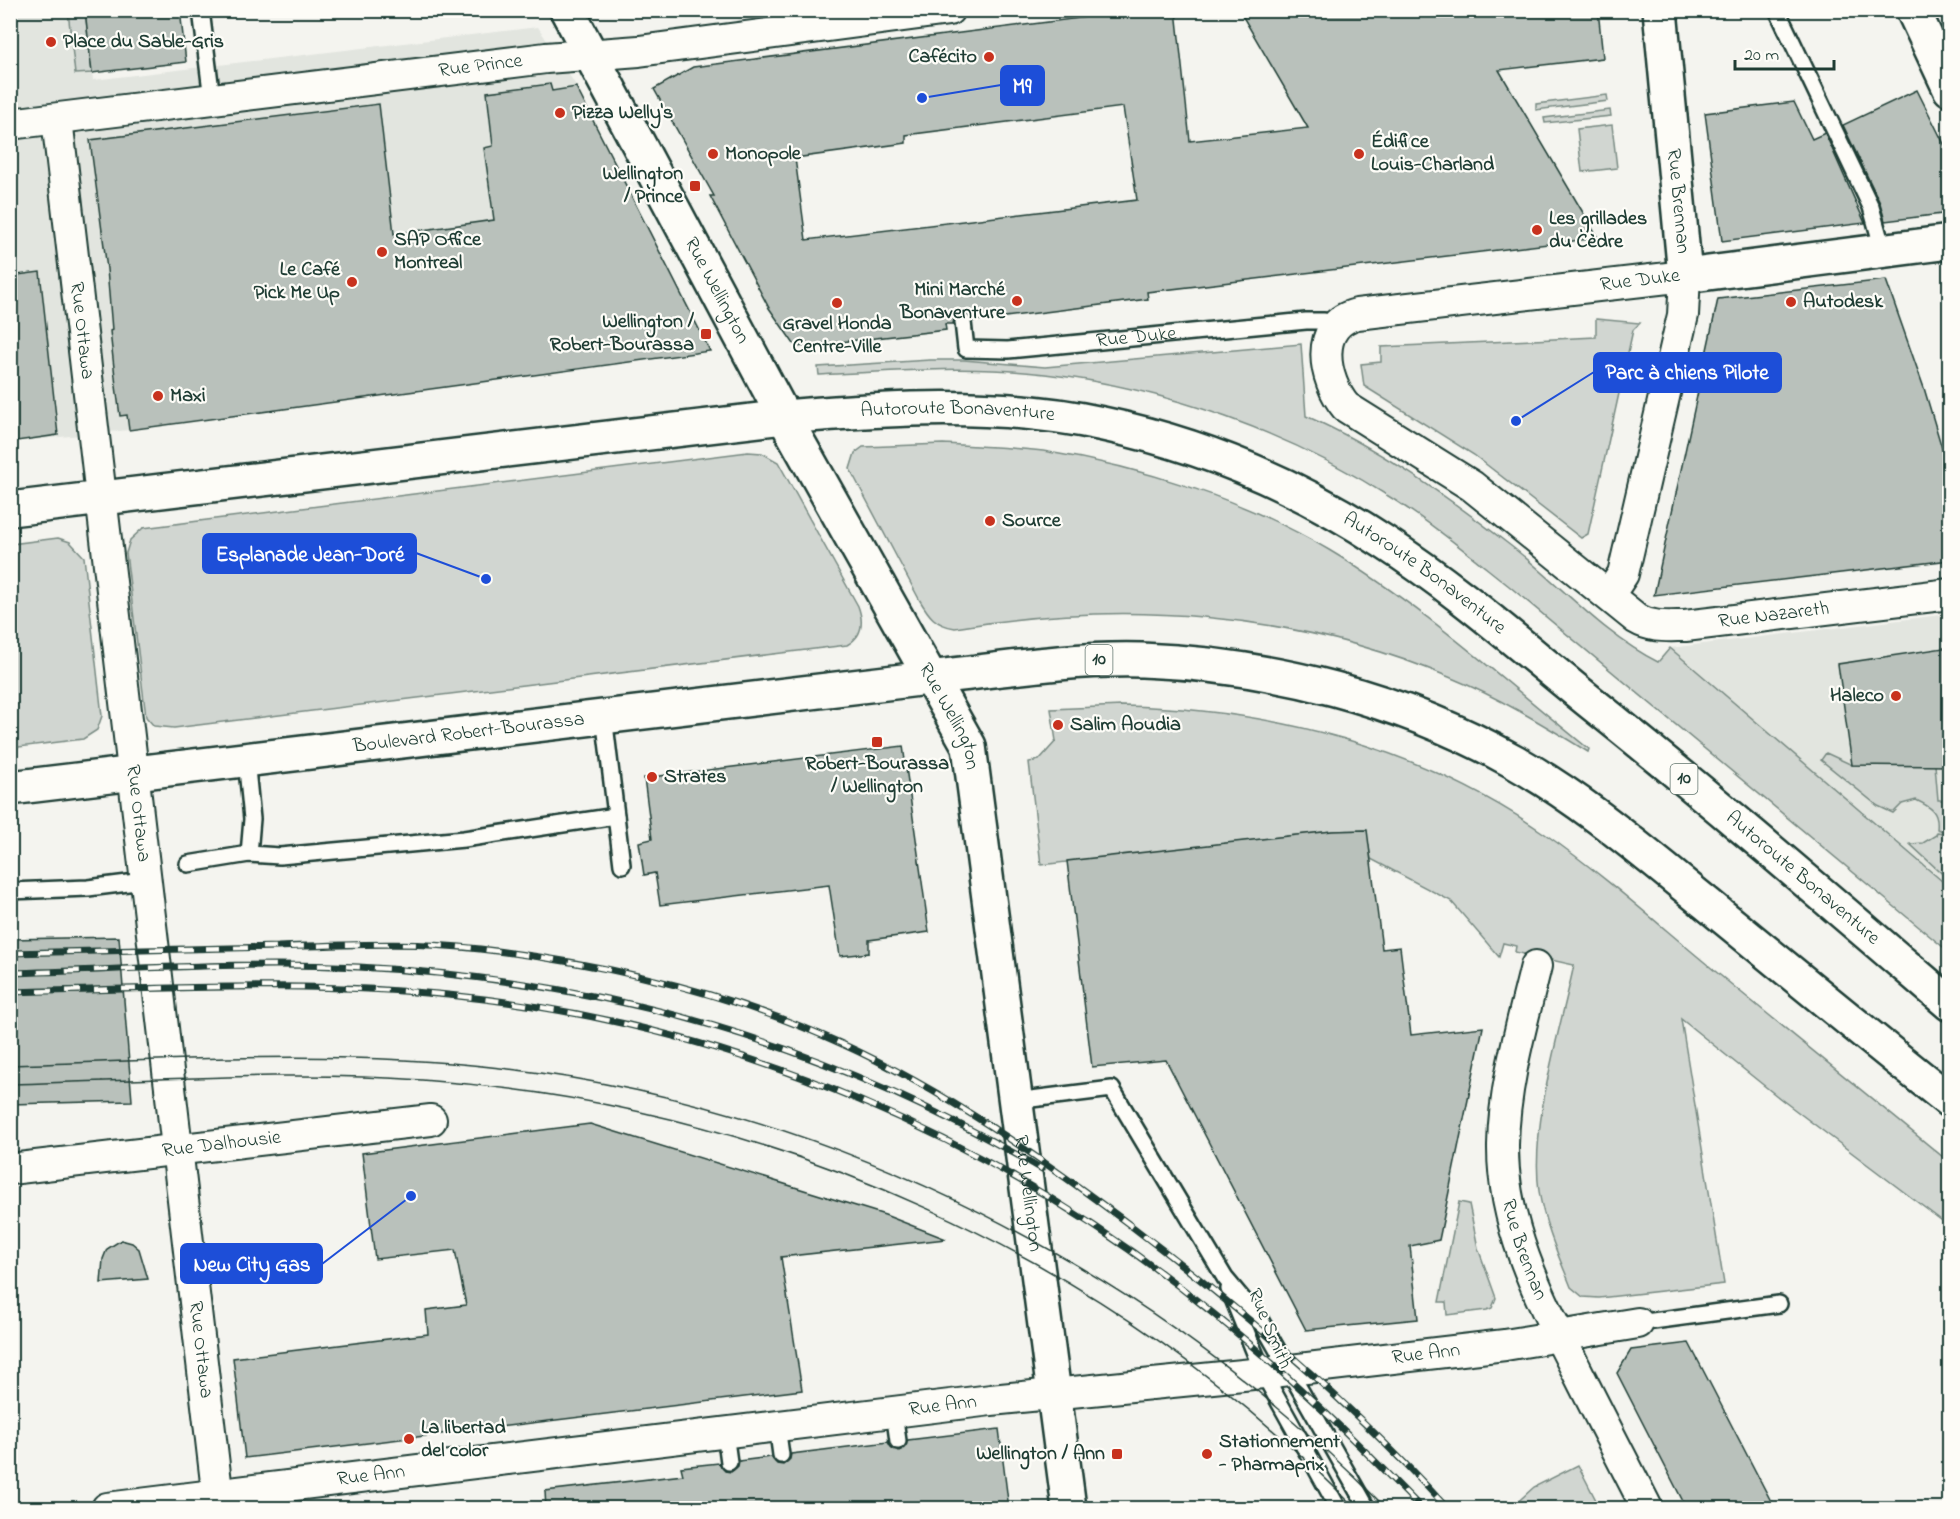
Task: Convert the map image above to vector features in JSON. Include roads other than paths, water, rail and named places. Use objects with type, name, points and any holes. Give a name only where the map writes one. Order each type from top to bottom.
[{"type":"main road","name":"Rue Wellington","points":[[567,10],[784,417],[928,678],[969,746],[1069,1509]]},
{"type":"main road","name":"Rue Brennan","points":[[1660,10],[1685,276]]},
{"type":"main road","points":[[1913,10],[1950,89]]},
{"type":"main road","name":"Rue Duke","points":[[1685,276],[1950,242]]},
{"type":"main road","name":"Autoroute Bonaventure","points":[[784,417],[919,408],[990,409],[1064,416],[1105,424],[1191,448],[1299,492],[1384,542],[1472,606],[1652,751],[1950,1004]]},
{"type":"main road","points":[[10,509],[784,417]]},
{"type":"main road","name":"10","points":[[928,678],[1077,661],[1174,662],[1239,669],[1331,688],[1414,715],[1513,761],[1606,823],[1950,1101]]},
{"type":"main road","name":"Boulevard Robert-Bourassa","points":[[10,788],[928,678]]},
{"type":"street","name":"Rue Prince","points":[[10,124],[591,54],[646,50],[949,10]]},
{"type":"street","name":"Rue Ottawa","points":[[57,119],[218,1502]]},
{"type":"street","name":"Rue Duke","points":[[1333,326],[1346,316],[1356,314],[1685,276]]},
{"type":"street","name":"Rue Brennan","points":[[1609,595],[1623,574],[1683,315],[1685,276]]},
{"type":"street","points":[[1333,326],[1327,342],[1328,367],[1335,391],[1346,407],[1472,486],[1609,595]]},
{"type":"street","name":"Rue Nazareth","points":[[1609,595],[1637,619],[1661,627],[1950,594]]},
{"type":"street","name":"Rue Brennan","points":[[1536,966],[1509,1098],[1503,1158],[1508,1199],[1538,1296],[1647,1509]]},
{"type":"street","name":"Rue Dalhousie","points":[[10,1169],[431,1120]]},
{"type":"street","name":"Rue Ann","points":[[107,1509],[218,1502],[725,1433],[779,1441],[894,1412],[1505,1345],[1638,1323]]},
{"type":"lane","points":[[201,10],[212,99]]},
{"type":"lane","points":[[1777,10],[1871,207],[1882,250]]},
{"type":"lane","name":"Rue Duke","points":[[963,322],[966,349],[1008,350],[1306,321],[1324,321],[1333,326]]},
{"type":"lane","points":[[604,716],[622,865]]},
{"type":"lane","points":[[246,759],[252,819],[249,854]]},
{"type":"lane","points":[[188,864],[249,854],[280,856],[464,839],[616,816]]},
{"type":"lane","points":[[10,891],[88,888],[144,881]]},
{"type":"lane","points":[[1015,1101],[1112,1089],[1225,1278]]},
{"type":"lane","name":"Rue Smith","points":[[1225,1278],[1261,1321],[1275,1372],[1367,1509]]},
{"type":"lane","name":"Rue Smith","points":[[1225,1278],[1275,1372],[1338,1509]]},
{"type":"lane","name":"Rue Ann","points":[[1638,1323],[1779,1304]]},
{"type":"lane","points":[[894,1412],[898,1441]]},
{"type":"lane","points":[[725,1433],[729,1462]]},
{"type":"tram line","points":[[10,1065],[317,1057],[439,1062],[500,1068],[625,1088],[747,1119],[866,1161],[980,1213],[1091,1274],[1196,1344],[1294,1422],[1386,1508]]},
{"type":"tram line","points":[[10,1084],[268,1076],[422,1080],[553,1095],[681,1122],[807,1160],[928,1209],[1044,1268],[1155,1338],[1259,1418],[1355,1508]]},
{"type":"railway","points":[[10,953],[379,944],[480,949],[618,971],[709,995],[797,1025],[840,1043],[918,1082],[992,1127],[1099,1202],[1176,1260],[1297,1361],[1374,1432],[1447,1508]]},
{"type":"railway","points":[[10,973],[229,965],[316,965],[452,974],[541,987],[628,1004],[713,1026],[796,1053],[878,1086],[960,1124],[1042,1169]]},
{"type":"railway","points":[[10,992],[290,987],[346,988],[458,996],[561,1011],[663,1033],[762,1063],[860,1100],[954,1144],[1045,1195],[1132,1252],[1215,1315],[1269,1360],[1421,1508]]},
{"type":"place","name":"Place du Sable-Gris","points":[[51,42]]},
{"type":"place","name":"Cafécito","points":[[989,57]]},
{"type":"place","name":"M9","points":[[922,98]]},
{"type":"place","name":"Pizza Welly's","points":[[560,113]]},
{"type":"place","name":"Monopole","points":[[713,154]]},
{"type":"place","name":"Édifice Louis-Charland","points":[[1359,154]]},
{"type":"place","name":"Wellington / Prince","points":[[695,186]]},
{"type":"place","name":"Les grillades du Cèdre","points":[[1537,230]]},
{"type":"place","name":"SAP Office Montreal","points":[[382,252]]},
{"type":"place","name":"Le Café Pick Me Up","points":[[352,282]]},
{"type":"place","name":"Mini Marché Bonaventure","points":[[1017,301]]},
{"type":"place","name":"Autodesk","points":[[1791,302]]},
{"type":"place","name":"Gravel Honda Centre-Ville","points":[[837,303]]},
{"type":"place","name":"Wellington / Robert-Bourassa","points":[[706,334]]},
{"type":"place","name":"Maxi","points":[[158,396]]},
{"type":"place","name":"Parc à chiens Pilote","points":[[1516,421]]},
{"type":"place","name":"Source","points":[[990,521]]},
{"type":"place","name":"Esplanade Jean-Doré","points":[[486,579]]},
{"type":"place","name":"Haleco","points":[[1896,696]]},
{"type":"place","name":"Salim Aoudia","points":[[1058,725]]},
{"type":"place","name":"Robert-Bourassa / Wellington","points":[[877,742]]},
{"type":"place","name":"Strates","points":[[652,777]]},
{"type":"place","name":"New City Gas","points":[[411,1196]]},
{"type":"place","name":"La libertad del color","points":[[409,1439]]},
{"type":"place","name":"Wellington / Ann","points":[[1117,1454]]},
{"type":"place","name":"Stationnement - Pharmaprix","points":[[1207,1454]]}]
